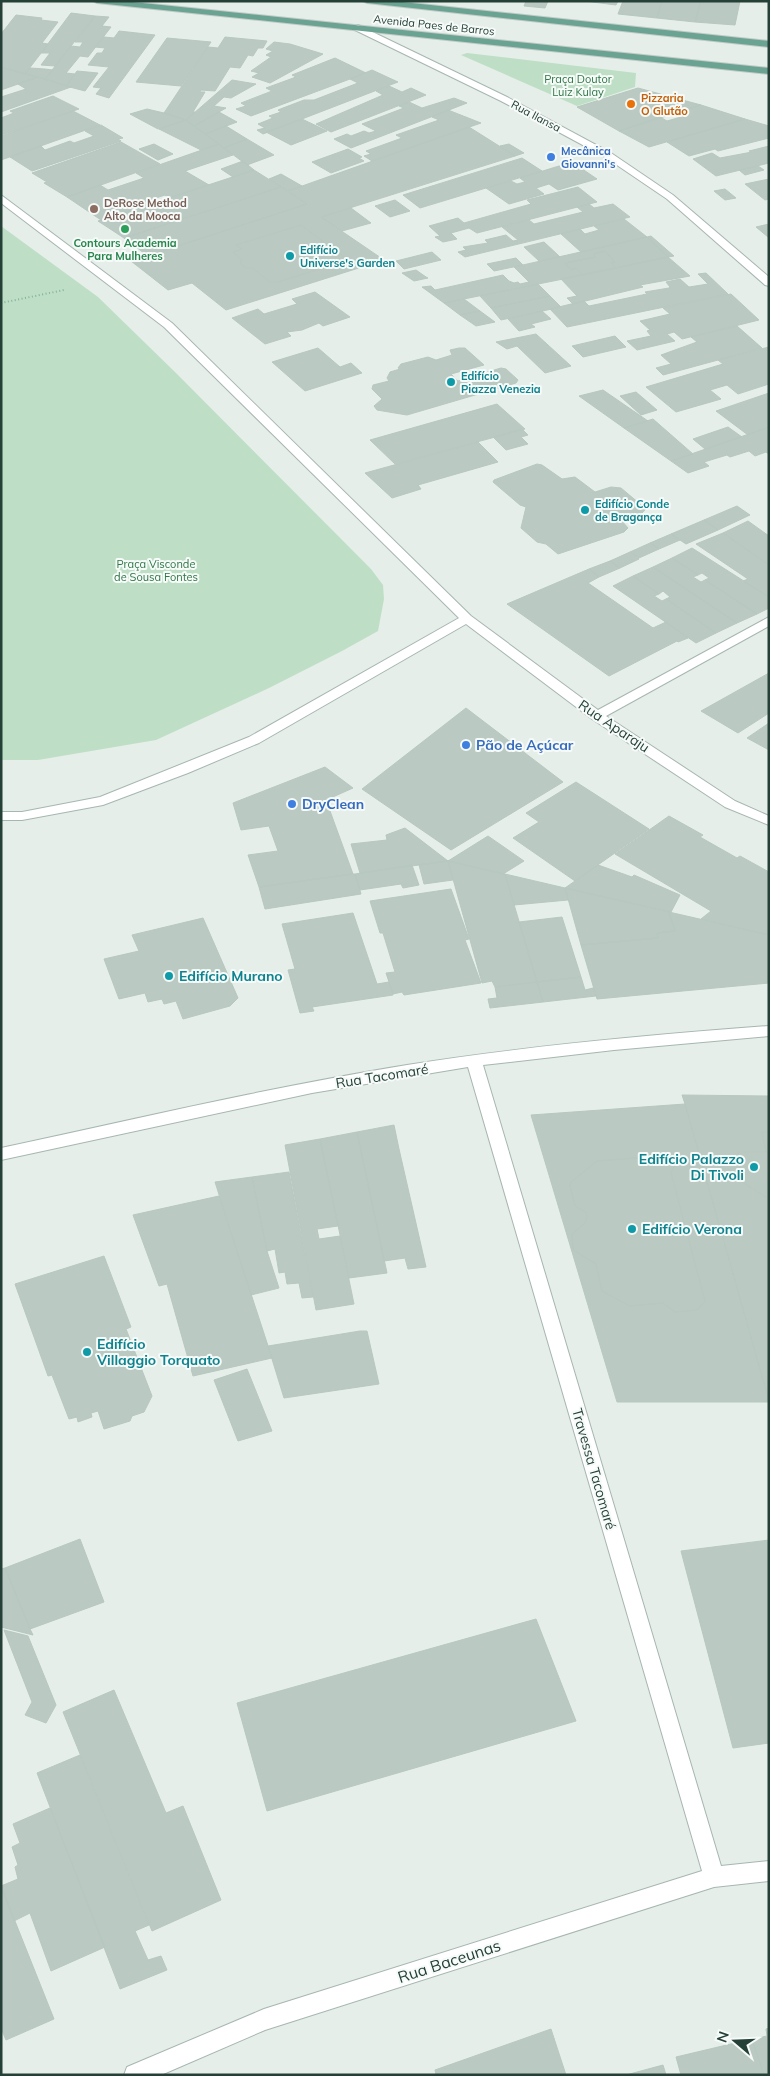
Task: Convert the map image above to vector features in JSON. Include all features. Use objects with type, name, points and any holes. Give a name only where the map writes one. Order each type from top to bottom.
[{"type":"main road","name":"Avenida Paes de Barros","points":[[97,1],[769,71]]},
{"type":"main road","name":"Avenida Paes de Barros","points":[[367,1],[769,44]]},
{"type":"street","name":"Rua Ilansa","points":[[358,28],[504,99],[608,155],[670,197],[769,283]]},
{"type":"street","points":[[1,198],[168,324],[467,619],[254,740],[103,801],[22,816],[1,816]]},
{"type":"street","name":"Rua Aparaju","points":[[467,619],[597,716],[730,804],[769,821]]},
{"type":"street","points":[[597,716],[769,621]]},
{"type":"street","name":"Rua Tacomaré","points":[[1,1154],[193,1112],[358,1079],[634,1041],[769,1031]]},
{"type":"street","name":"Travessa Tacomaré","points":[[474,1062],[714,1876]]},
{"type":"street","name":"Rua Baceunas","points":[[135,2075],[264,2020],[714,1876],[769,1871]]},
{"type":"path","points":[[1,303],[72,288]]},
{"type":"green space","name":"Praça Doutor Luiz Kulay","points":[[467,53],[636,73],[635,87],[577,106],[461,55]]},
{"type":"green space","name":"Praça Visconde de Sousa Fontes","points":[[1,226],[98,297],[371,569],[383,585],[384,599],[378,631],[269,688],[156,740],[38,760],[1,760]]},
{"type":"building","points":[[526,1],[548,1],[545,8],[524,6]]},
{"type":"building","points":[[585,1],[618,1],[616,5]]},
{"type":"building","points":[[623,1],[662,1],[657,18],[618,14]]},
{"type":"building","points":[[662,1],[701,1],[695,22],[657,18]]},
{"type":"building","points":[[701,1],[740,1],[735,25],[695,22]]},
{"type":"building","points":[[71,13],[95,16],[55,66],[41,65],[50,53],[41,53]]},
{"type":"building","points":[[16,15],[58,22],[42,43],[48,44],[25,74],[1,67],[1,34]]},
{"type":"building","points":[[95,16],[109,17],[102,26],[111,27],[88,57],[80,56],[66,73],[75,74],[66,86],[45,79],[71,46],[80,47],[83,42],[75,42]]},
{"type":"building","points":[[119,31],[155,35],[109,98],[96,94],[101,88],[93,87],[109,67],[88,65],[97,53],[102,53],[105,48],[95,47],[104,37],[114,38]]},
{"type":"building","points":[[225,37],[267,41],[263,48],[258,48],[253,56],[248,55],[240,68],[230,67],[215,91],[201,90],[200,92],[205,92],[193,112],[195,112],[186,120],[164,113],[208,47],[218,48]]},
{"type":"building","points":[[167,38],[211,42],[181,86],[136,82]]},
{"type":"building","points":[[274,42],[290,44],[323,54],[270,83],[252,77],[259,73],[251,71],[271,57],[266,55],[273,51],[266,49]]},
{"type":"building","points":[[335,58],[366,73],[251,116],[236,109],[246,106],[241,103],[272,91],[266,88],[296,77],[292,75]]},
{"type":"building","points":[[1,68],[3,68],[38,77],[1,90]]},
{"type":"building","points":[[30,68],[53,70],[45,79],[25,74]]},
{"type":"building","points":[[372,70],[398,82],[263,134],[257,130],[265,128],[258,124],[273,118],[269,116],[281,112],[278,110],[304,100],[314,100],[358,83],[350,79]]},
{"type":"building","points":[[77,71],[98,73],[85,91],[66,86]]},
{"type":"building","points":[[38,77],[71,87],[1,112],[1,97],[26,89],[18,84]]},
{"type":"building","points":[[232,80],[256,84],[231,98],[224,97],[214,106],[226,108],[194,126],[186,120]]},
{"type":"building","points":[[389,86],[402,92],[411,88],[426,95],[331,132],[316,124],[383,95],[376,91]]},
{"type":"building","points":[[638,88],[701,105],[619,131],[577,107]]},
{"type":"building","points":[[53,96],[79,109],[1,135],[1,118],[14,113],[10,111]]},
{"type":"building","points":[[454,98],[467,103],[351,148],[334,139],[347,134],[351,136],[364,131],[369,133],[376,131],[362,124],[404,108],[399,106],[409,102],[422,108]]},
{"type":"building","points":[[701,105],[745,119],[649,147],[619,131],[660,117],[667,121],[681,117],[674,113]]},
{"type":"building","points":[[147,109],[186,120],[158,129],[130,114]]},
{"type":"building","points":[[448,110],[481,123],[372,161],[364,156],[371,154],[366,151],[402,138],[396,135],[439,120],[432,117]]},
{"type":"building","points":[[73,111],[100,125],[1,160],[1,136]]},
{"type":"building","points":[[219,112],[237,122],[205,134],[194,126]]},
{"type":"building","points":[[302,119],[327,131],[291,145],[266,132]]},
{"type":"building","points":[[745,119],[769,126],[769,138],[689,156],[667,142]]},
{"type":"building","points":[[186,120],[219,144],[201,150],[159,129]]},
{"type":"building","points":[[101,125],[123,138],[118,139],[121,141],[32,171],[10,157],[41,146],[45,150],[70,141],[74,143],[94,136],[85,131]]},
{"type":"building","points":[[226,126],[247,139],[224,148],[205,134]]},
{"type":"building","points":[[469,127],[515,156],[321,217],[384,260],[226,310],[192,283],[168,290],[131,261],[307,204],[288,191]]},
{"type":"building","points":[[247,139],[274,155],[247,165],[224,148]]},
{"type":"building","points":[[121,142],[160,164],[67,197],[32,173]]},
{"type":"building","points":[[154,144],[173,154],[158,160],[139,149]]},
{"type":"building","points":[[219,144],[233,155],[185,171],[209,185],[169,198],[165,195],[144,202],[149,205],[101,220],[67,197],[100,185],[108,190],[144,178],[136,173]]},
{"type":"building","points":[[509,144],[524,153],[515,156],[500,146]]},
{"type":"building","points":[[769,146],[769,163],[716,176],[693,159],[712,153],[720,158],[752,152],[749,151]]},
{"type":"building","points":[[348,149],[362,157],[359,158],[364,161],[331,173],[312,162]]},
{"type":"building","points":[[522,158],[542,171],[420,208],[403,195]]},
{"type":"building","points":[[243,161],[254,170],[233,177],[221,169]]},
{"type":"building","points":[[572,162],[597,179],[558,190],[549,184],[536,188],[544,194],[509,204],[486,188],[511,181],[517,184],[525,182],[520,178]]},
{"type":"building","points":[[758,166],[764,170],[745,175],[739,170]]},
{"type":"building","points":[[254,170],[281,187],[124,238],[98,221]]},
{"type":"building","points":[[281,174],[302,186],[288,191],[269,179]]},
{"type":"building","points":[[769,179],[769,199],[765,200],[745,184]]},
{"type":"building","points":[[281,187],[307,204],[148,256],[124,238]]},
{"type":"building","points":[[578,187],[597,202],[477,233],[469,228],[451,233],[457,239],[443,242],[435,237],[440,236],[429,226],[458,218],[464,223],[531,204],[527,200]]},
{"type":"building","points":[[725,189],[736,198],[725,200],[714,191]]},
{"type":"building","points":[[395,200],[410,211],[390,217],[375,206]]},
{"type":"building","points":[[589,204],[594,208],[613,204],[630,217],[465,257],[458,252],[466,250],[463,247],[488,243],[485,240],[506,235],[513,241],[518,240],[502,227],[529,220],[534,224],[583,212],[577,207]]},
{"type":"building","points":[[351,208],[371,223],[342,231],[321,217]]},
{"type":"building","points":[[624,219],[647,237],[581,252],[561,234],[580,229],[585,234],[599,230],[594,226]]},
{"type":"building","points":[[769,224],[769,237],[756,227]]},
{"type":"building","name":"Edifício Universe's Garden","points":[[301,225],[348,260],[278,282],[270,282],[252,268],[246,268],[240,263],[242,260],[233,252],[242,249],[236,245]]},
{"type":"building","points":[[651,236],[674,256],[668,257],[647,237]]},
{"type":"building","points":[[647,237],[668,257],[616,268],[611,263],[615,262],[605,251],[593,254],[596,257],[565,263],[571,270],[576,268],[583,275],[444,303],[422,287],[431,286],[435,290],[503,275],[514,283],[529,282],[514,267]]},
{"type":"building","points":[[544,242],[560,257],[539,261],[524,247]]},
{"type":"building","points":[[605,251],[615,262],[611,263],[616,268],[583,275],[576,268],[571,270],[565,263],[596,257],[593,254]]},
{"type":"building","points":[[432,252],[441,260],[404,269],[396,261]]},
{"type":"building","points":[[668,257],[690,276],[640,285],[643,287],[573,304],[567,298],[577,296],[561,279]]},
{"type":"building","points":[[516,258],[523,265],[494,271],[487,264]]},
{"type":"building","points":[[416,270],[428,278],[414,281],[402,273]]},
{"type":"building","points":[[706,273],[728,294],[567,327],[550,309],[584,301],[589,306],[647,294],[645,292],[669,288],[666,282],[680,279],[689,287],[708,284],[698,274]]},
{"type":"building","points":[[538,284],[550,296],[491,308],[480,296]]},
{"type":"building","points":[[315,292],[350,317],[323,326],[319,323],[302,330],[287,332],[291,336],[265,344],[232,318],[258,309],[264,314],[297,304],[292,299]]},
{"type":"building","points":[[731,294],[759,320],[682,339],[674,332],[667,334],[675,341],[637,350],[627,341],[651,336],[647,331],[650,330],[640,321],[670,314],[663,308]]},
{"type":"building","points":[[550,296],[561,307],[501,320],[491,308]]},
{"type":"building","points":[[464,299],[480,311],[460,315],[444,303]]},
{"type":"building","points":[[480,311],[495,322],[476,326],[460,315]]},
{"type":"building","points":[[542,311],[551,319],[531,324],[535,327],[519,331],[508,319]]},
{"type":"building","points":[[737,326],[762,348],[663,375],[656,368],[671,364],[661,355],[697,342],[691,337]]},
{"type":"building","points":[[536,334],[571,366],[545,373],[517,346],[507,349],[496,342]]},
{"type":"building","points":[[615,336],[626,347],[583,357],[572,346]]},
{"type":"building","points":[[769,347],[769,384],[738,394],[727,385],[710,390],[721,399],[676,412],[646,387],[723,364],[718,360]]},
{"type":"building","points":[[318,348],[340,367],[351,363],[362,373],[305,391],[272,362]]},
{"type":"building","name":"Edifício Piazza Venezia","points":[[465,348],[484,365],[451,374],[458,381],[501,368],[506,369],[518,380],[516,383],[407,415],[377,410],[374,406],[382,399],[372,389],[373,385],[389,381],[387,378],[390,372],[400,369],[398,368],[401,364],[428,357],[436,360],[452,355],[450,350]]},
{"type":"building","points":[[603,390],[648,421],[624,428],[579,396]]},
{"type":"building","points":[[636,392],[657,410],[641,415],[620,396]]},
{"type":"building","points":[[769,393],[769,427],[748,435],[716,411]]},
{"type":"building","points":[[497,404],[525,429],[395,464],[370,440]]},
{"type":"building","points":[[653,419],[693,454],[671,461],[624,428]]},
{"type":"building","points":[[728,427],[742,437],[705,449],[693,439]]},
{"type":"building","points":[[769,427],[769,454],[766,452],[755,456],[749,451],[730,457],[727,455],[704,462],[709,466],[688,473],[671,461]]},
{"type":"building","points":[[522,429],[528,435],[521,437],[528,444],[506,450],[493,437]]},
{"type":"building","points":[[478,442],[498,462],[418,485],[421,489],[392,498],[365,473]]},
{"type":"building","name":"Edifício Conde de Bragança","points":[[537,464],[542,465],[562,479],[575,477],[595,492],[611,487],[621,488],[646,509],[642,513],[621,520],[628,528],[624,532],[558,554],[546,544],[537,542],[521,528],[526,507],[520,505],[493,482]]},
{"type":"building","points":[[737,506],[750,515],[718,530],[704,520]]},
{"type":"building","points":[[704,520],[718,530],[686,544],[671,534]]},
{"type":"building","points":[[748,521],[769,536],[769,565],[723,533]]},
{"type":"building","points":[[723,533],[769,565],[769,597],[743,581],[748,579],[696,544]]},
{"type":"building","points":[[671,534],[680,540],[659,549],[650,543]]},
{"type":"building","points":[[650,543],[659,549],[639,558],[630,552]]},
{"type":"building","points":[[692,548],[769,597],[769,608],[757,614],[705,580],[709,578],[702,573],[698,575],[672,558]]},
{"type":"building","points":[[630,552],[639,559],[620,568],[610,561]]},
{"type":"building","points":[[672,558],[698,575],[693,577],[701,582],[705,580],[757,614],[737,623],[653,567]]},
{"type":"building","points":[[610,561],[620,568],[599,577],[589,569]]},
{"type":"building","points":[[653,567],[737,623],[716,633],[666,599],[670,597],[663,591],[659,594],[633,576]]},
{"type":"building","points":[[589,569],[599,577],[588,583],[653,628],[666,622],[688,638],[677,641],[609,676],[507,604]]},
{"type":"building","points":[[633,576],[659,594],[654,596],[662,601],[666,599],[716,633],[696,643],[613,586]]},
{"type":"building","points":[[769,673],[769,713],[738,733],[701,711]]},
{"type":"building","name":"Pão de Açúcar","points":[[466,708],[563,782],[451,850],[362,789]]},
{"type":"building","points":[[769,723],[769,750],[747,738]]},
{"type":"building","points":[[325,767],[353,788],[326,800],[353,874],[259,887],[248,855],[278,851],[269,826],[241,830],[233,803]]},
{"type":"building","points":[[576,782],[649,829],[575,881],[513,838],[539,822],[526,813]]},
{"type":"building","points":[[669,816],[703,835],[700,837],[737,858],[740,856],[769,872],[769,935],[701,919],[711,911],[615,854]]},
{"type":"building","points":[[405,828],[448,861],[360,873],[351,844],[387,840],[386,835]]},
{"type":"building","points":[[488,836],[524,861],[503,874],[448,861]]},
{"type":"building","points":[[448,861],[453,880],[424,884],[419,865]]},
{"type":"building","points":[[448,861],[505,874],[537,982],[495,987],[492,981],[482,983]]},
{"type":"building","points":[[412,865],[419,885],[403,888],[401,884],[360,890],[355,874]]},
{"type":"building","points":[[598,865],[632,877],[634,875],[680,895],[671,912],[565,888]]},
{"type":"building","points":[[355,874],[361,894],[265,909],[259,887]]},
{"type":"building","points":[[505,874],[565,888],[568,900],[514,905]]},
{"type":"building","points":[[565,888],[669,912],[675,931],[657,933],[658,938],[581,945]]},
{"type":"building","points":[[451,889],[469,939],[465,940],[481,983],[404,995],[402,992],[393,994],[386,973],[395,972],[383,933],[380,933],[370,901]]},
{"type":"building","points":[[669,912],[769,935],[769,983],[597,999],[581,945],[658,938],[657,933],[675,931]]},
{"type":"building","points":[[353,913],[377,984],[389,982],[393,995],[312,1007],[314,1011],[300,1013],[288,970],[295,969],[282,924]]},
{"type":"building","points":[[562,917],[581,977],[537,982],[519,922]]},
{"type":"building","name":"Edifício Murano","points":[[203,918],[238,998],[230,1006],[183,1019],[176,1001],[164,1004],[162,999],[148,1002],[145,993],[119,999],[104,959],[139,951],[132,935]]},
{"type":"building","points":[[581,977],[585,990],[593,988],[596,996],[543,1002],[537,982]]},
{"type":"building","points":[[537,982],[543,1002],[490,1008],[488,999],[497,998],[495,987]]},
{"type":"building","points":[[682,1095],[769,1096],[769,1401],[685,1104]]},
{"type":"building","points":[[685,1104],[769,1402],[617,1402],[531,1115]]},
{"type":"building","points":[[394,1125],[426,1267],[408,1269],[405,1258],[384,1261],[357,1132]]},
{"type":"building","points":[[357,1132],[387,1273],[349,1278],[320,1139]]},
{"type":"building","name":"Edifício Palazzo Di Tivoli","points":[[762,1132],[769,1132],[769,1199],[742,1182],[738,1152],[766,1152]]},
{"type":"building","points":[[320,1139],[338,1226],[317,1229],[319,1239],[340,1236],[354,1304],[316,1310],[285,1145]]},
{"type":"building","name":"Edifício Verona","points":[[661,1156],[673,1161],[675,1165],[671,1173],[705,1301],[697,1310],[675,1312],[663,1303],[630,1306],[602,1291],[596,1264],[573,1250],[572,1234],[585,1223],[587,1218],[586,1212],[576,1207],[570,1186],[571,1182],[597,1161]]},
{"type":"building","points":[[289,1172],[313,1297],[302,1298],[299,1283],[287,1284],[285,1272],[279,1273],[275,1249],[267,1251],[252,1177]]},
{"type":"building","points":[[252,1177],[267,1251],[279,1288],[251,1295],[215,1182]]},
{"type":"building","points":[[219,1196],[272,1358],[193,1376],[167,1284],[159,1286],[133,1215]]},
{"type":"building","name":"Edifício Villaggio Torquato","points":[[104,1256],[131,1327],[126,1329],[152,1396],[144,1412],[132,1416],[130,1421],[104,1429],[98,1411],[91,1413],[92,1417],[78,1422],[77,1417],[69,1419],[52,1375],[48,1376],[15,1284]]},
{"type":"building","points":[[367,1331],[379,1384],[284,1398],[268,1346]]},
{"type":"building","points":[[247,1369],[272,1431],[238,1441],[214,1380]]},
{"type":"building","points":[[80,1539],[104,1602],[30,1629],[5,1568]]},
{"type":"building","points":[[769,1540],[769,1743],[733,1748],[681,1551]]},
{"type":"building","points":[[5,1568],[33,1635],[1,1627],[1,1569]]},
{"type":"building","points":[[536,1619],[576,1721],[267,1811],[237,1703]]},
{"type":"building","points":[[4,1630],[28,1636],[56,1705],[46,1723],[25,1715],[32,1702]]},
{"type":"building","points":[[114,1690],[166,1813],[183,1806],[221,1900],[152,1931],[63,1712]]},
{"type":"building","points":[[80,1755],[149,1925],[135,1931],[148,1960],[161,1956],[167,1970],[120,1989],[37,1773]]},
{"type":"building","points":[[50,1808],[105,1947],[51,1971],[30,1913],[14,1921],[1,1886],[18,1879],[15,1867],[18,1865],[12,1847],[20,1843],[13,1824]]},
{"type":"building","points":[[1,1886],[54,2019],[6,2040],[1,2028]]},
{"type":"building","points":[[769,2028],[769,2075],[764,2075],[752,2039],[767,2036],[766,2029]]},
{"type":"building","points":[[551,2029],[566,2075],[436,2075],[435,2070]]},
{"type":"building","points":[[752,2039],[764,2075],[681,2075],[676,2057]]},
{"type":"building","points":[[663,2065],[666,2075],[626,2075]]},
{"type":"place","name":"Pizzaria O Glutão","points":[[631,104]]},
{"type":"place","name":"Mecânica Giovanni's","points":[[551,157]]},
{"type":"place","name":"DeRose Method Alto da Mooca","points":[[94,209]]},
{"type":"place","name":"Contours Academia Para Mulheres","points":[[125,229]]},
{"type":"place","name":"Edifício Universe's Garden","points":[[290,256]]},
{"type":"place","name":"Edifício Piazza Venezia","points":[[451,382]]},
{"type":"place","name":"Edifício Conde de Bragança","points":[[585,510]]},
{"type":"place","name":"Pão de Açúcar","points":[[466,745]]},
{"type":"place","name":"DryClean","points":[[292,804]]},
{"type":"place","name":"Edifício Murano","points":[[169,976]]},
{"type":"place","name":"Edifício Palazzo Di Tivoli","points":[[754,1167]]},
{"type":"place","name":"Edifício Verona","points":[[632,1229]]},
{"type":"place","name":"Edifício Villaggio Torquato","points":[[87,1352]]}]
